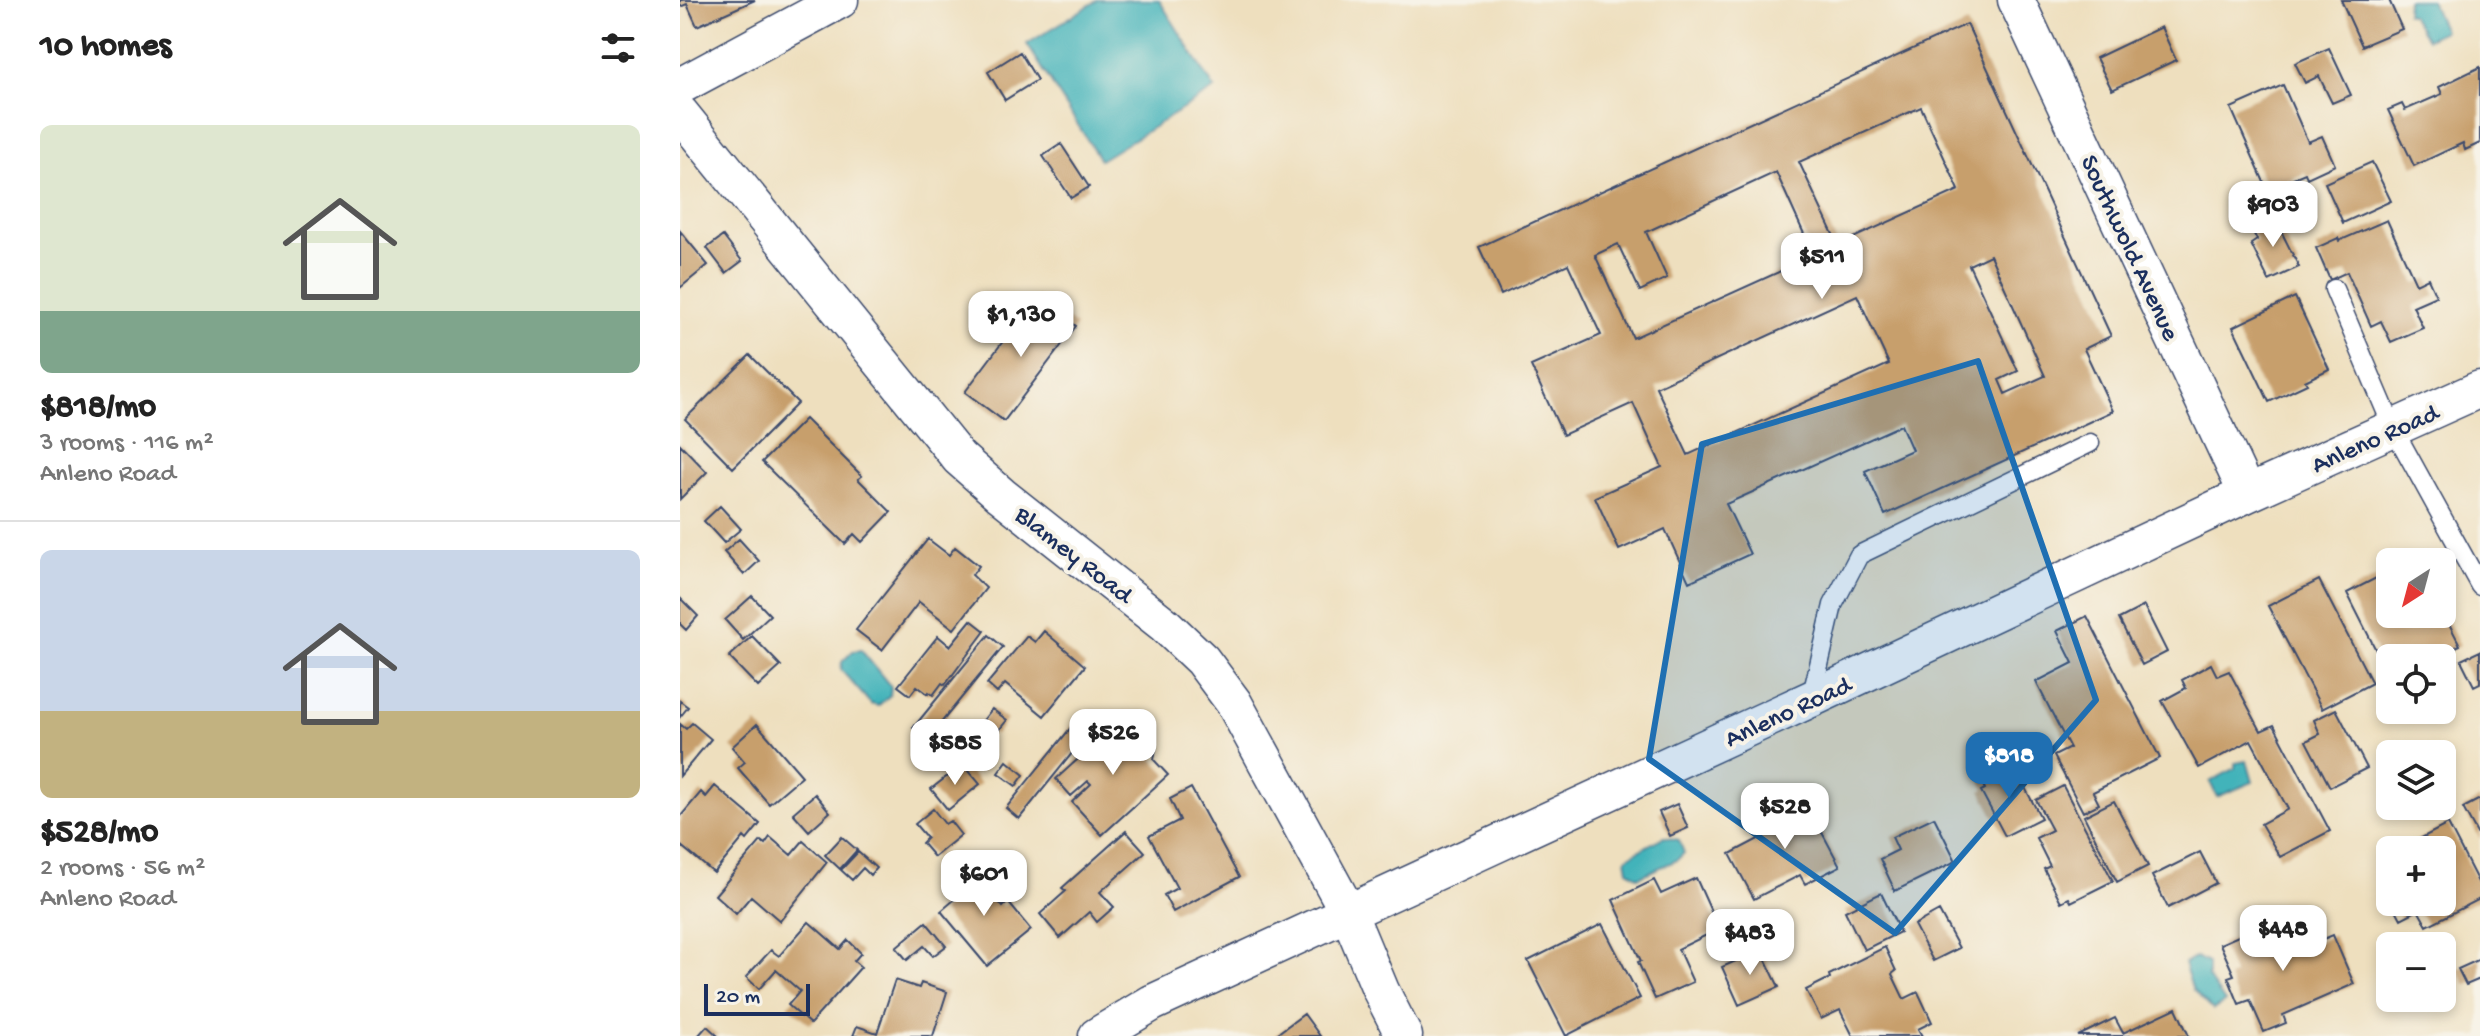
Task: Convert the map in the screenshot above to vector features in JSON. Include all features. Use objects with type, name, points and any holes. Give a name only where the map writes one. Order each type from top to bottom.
[{"type":"street","points":[[680,86],[840,0]]},
{"type":"street","name":"Southwold Avenue","points":[[2016,0],[2247,494]]},
{"type":"street","name":"Blamey Road","points":[[680,113],[959,458],[1165,625],[1202,660],[1234,703],[1348,912],[1381,991],[1404,1036]]},
{"type":"street","name":"Anleno Road","points":[[1097,1036],[1152,1003],[2247,494],[2480,389]]},
{"type":"lane","points":[[2334,289],[2393,428],[2480,586]]},
{"type":"lane","points":[[1811,699],[1833,605],[1859,555],[2090,443]]},
{"type":"highlighted area","points":[[1978,361],[2096,700],[1895,933],[1649,759],[1702,444]]},
{"type":"water","points":[[1098,0],[1159,0],[1215,89],[1100,160],[1027,44]]},
{"type":"water","points":[[2407,0],[2430,0],[2444,31],[2427,39],[2411,15],[2406,13]]},
{"type":"water","points":[[861,650],[891,687],[890,695],[878,706],[871,704],[841,670],[842,662],[853,651]]},
{"type":"water","points":[[2247,761],[2253,782],[2217,797],[2210,782],[2235,768],[2235,763]]},
{"type":"water","points":[[1663,837],[1679,840],[1684,853],[1677,860],[1638,877],[1628,870],[1626,858]]},
{"type":"water","points":[[2196,957],[2208,963],[2208,978],[2225,1002],[2213,1010],[2193,990],[2184,964]]},
{"type":"building","points":[[680,0],[755,0],[697,26],[687,4],[680,7]]},
{"type":"building","points":[[2341,0],[2389,0],[2402,29],[2362,46]]},
{"type":"building","points":[[1967,24],[2111,336],[2084,349],[2113,411],[1885,515],[1865,471],[1912,450],[1901,425],[1726,504],[1750,554],[1689,582],[1665,529],[1619,550],[1595,497],[1662,467],[1633,403],[1563,435],[1531,366],[1601,335],[1568,264],[1501,295],[1479,247]],"holes":[[[1921,107],[1959,190],[1838,245],[1799,162]],[[1776,172],[1814,256],[1633,338],[1595,255],[1618,244],[1640,291],[1667,278],[1646,232]],[[1990,255],[2045,376],[2005,394],[1999,380],[2018,371],[1969,265]],[[1857,295],[1889,364],[1688,455],[1656,387]]]},
{"type":"building","points":[[2161,27],[2176,60],[2112,90],[2096,58]]},
{"type":"building","points":[[2329,48],[2351,95],[2332,103],[2319,76],[2305,83],[2295,63]]},
{"type":"building","points":[[1020,52],[1037,80],[1005,100],[988,72]]},
{"type":"building","points":[[2480,67],[2480,143],[2465,150],[2463,143],[2414,166],[2388,110],[2402,104],[2405,110],[2442,94],[2439,87]]},
{"type":"building","points":[[2283,85],[2308,142],[2322,136],[2335,165],[2307,178],[2305,173],[2267,189],[2231,108]]},
{"type":"building","points":[[1061,144],[1089,187],[1071,198],[1043,156]]},
{"type":"building","points":[[2372,162],[2391,201],[2343,223],[2325,183]]},
{"type":"building","points":[[2273,215],[2299,267],[2269,281],[2251,244],[2257,240],[2250,226]]},
{"type":"building","points":[[2387,220],[2416,284],[2428,278],[2436,296],[2413,306],[2423,328],[2391,342],[2381,321],[2371,326],[2347,272],[2330,280],[2316,248]]},
{"type":"building","points":[[680,231],[708,265],[680,288]]},
{"type":"building","points":[[723,236],[742,261],[726,273],[707,248]]},
{"type":"building","points":[[1037,296],[1076,326],[1004,421],[965,392]]},
{"type":"building","points":[[2295,297],[2329,369],[2305,381],[2307,384],[2269,402],[2233,327]]},
{"type":"building","points":[[750,355],[798,403],[733,468],[685,419]]},
{"type":"building","points":[[805,419],[862,476],[858,479],[891,512],[862,542],[854,534],[845,544],[762,462]]},
{"type":"building","points":[[680,444],[707,472],[680,499]]},
{"type":"building","points":[[720,506],[741,529],[724,543],[704,521]]},
{"type":"building","points":[[739,539],[759,561],[744,575],[724,552]]},
{"type":"building","points":[[928,539],[949,555],[955,547],[979,566],[972,575],[986,588],[954,629],[919,602],[882,650],[856,630]]},
{"type":"building","points":[[2376,578],[2376,628],[2451,628],[2460,645],[2376,644],[2376,650],[2347,593]]},
{"type":"building","points":[[2319,580],[2372,683],[2322,709],[2268,606]]},
{"type":"building","points":[[752,596],[770,615],[743,640],[725,620]]},
{"type":"building","points":[[680,598],[698,616],[686,630],[680,624]]},
{"type":"building","points":[[2144,606],[2167,652],[2142,665],[2119,619]]},
{"type":"building","points":[[2087,616],[2160,758],[2093,792],[2099,804],[2083,812],[2054,756],[2070,748],[2036,682],[2073,663],[2057,631]]},
{"type":"building","points":[[971,620],[985,631],[945,685],[942,683],[933,695],[917,686],[910,695],[898,686],[938,636],[950,646]]},
{"type":"building","points":[[1044,631],[1085,666],[1044,716],[1005,684],[997,693],[987,684],[1027,636],[1035,642]]},
{"type":"building","points":[[989,635],[1003,647],[927,740],[913,728]]},
{"type":"building","points":[[752,636],[781,666],[758,687],[729,657]]},
{"type":"building","points":[[2480,651],[2480,683],[2474,686],[2461,660]]},
{"type":"building","points":[[2211,664],[2217,676],[2229,671],[2261,731],[2274,725],[2330,831],[2280,857],[2261,824],[2288,809],[2251,740],[2199,768],[2162,701],[2186,688],[2182,680]]},
{"type":"building","points":[[680,701],[688,707],[680,717]]},
{"type":"building","points":[[992,709],[1007,720],[995,735],[981,723]]},
{"type":"building","points":[[2336,709],[2367,768],[2330,787],[2306,741],[2320,734],[2314,720]]},
{"type":"building","points":[[1081,715],[1094,726],[1019,819],[1006,808]]},
{"type":"building","points":[[1119,722],[1132,735],[1143,734],[1156,747],[1154,760],[1168,775],[1102,835],[1072,802],[1091,784],[1088,781],[1071,796],[1056,779]]},
{"type":"building","points":[[692,723],[711,739],[680,776],[680,724],[686,729]]},
{"type":"building","points":[[757,724],[802,776],[769,804],[738,768],[745,762],[732,747]]},
{"type":"building","points":[[1007,761],[1024,775],[1016,786],[998,773]]},
{"type":"building","points":[[2012,763],[2041,818],[2005,836],[1981,791],[1985,789],[1980,779]]},
{"type":"building","points":[[963,764],[980,784],[948,810],[931,789]]},
{"type":"building","points":[[715,786],[760,824],[747,840],[744,837],[714,873],[680,845],[680,817],[701,792],[706,797]]},
{"type":"building","points":[[2063,786],[2113,881],[2071,902],[2069,898],[2061,902],[2044,869],[2050,866],[2036,838],[2052,830],[2036,800]]},
{"type":"building","points":[[1191,788],[1239,877],[1173,912],[1164,895],[1177,888],[1149,836],[1180,820],[1170,799]]},
{"type":"building","points":[[815,794],[830,812],[809,831],[793,813]]},
{"type":"building","points":[[1803,797],[1840,866],[1805,884],[1800,875],[1754,899],[1730,854],[1766,835],[1758,820]]},
{"type":"building","points":[[2480,799],[2480,839],[2463,808]]},
{"type":"building","points":[[2114,801],[2148,866],[2117,882],[2084,816]]},
{"type":"building","points":[[1677,804],[1688,828],[1670,836],[1659,812]]},
{"type":"building","points":[[933,809],[945,824],[950,821],[961,835],[934,857],[922,843],[927,838],[915,824]]},
{"type":"building","points":[[1934,817],[1956,861],[1895,891],[1880,859],[1898,850],[1892,837]]},
{"type":"building","points":[[2448,824],[2454,836],[2425,836]]},
{"type":"building","points":[[1126,831],[1145,852],[1100,892],[1114,907],[1097,922],[1089,912],[1060,938],[1040,914],[1066,891],[1062,888]]},
{"type":"building","points":[[770,837],[791,855],[803,841],[827,862],[780,921],[751,896],[736,914],[715,895],[761,841],[765,844]]},
{"type":"building","points":[[842,837],[857,850],[840,869],[825,855]]},
{"type":"building","points":[[2456,840],[2480,886],[2480,899],[2456,911]]},
{"type":"building","points":[[858,852],[876,868],[870,875],[863,868],[852,880],[841,870]]},
{"type":"building","points":[[2200,852],[2216,883],[2168,908],[2152,876]]},
{"type":"building","points":[[970,867],[1003,907],[1008,902],[1031,930],[987,966],[941,911],[960,895],[950,883]]},
{"type":"building","points":[[1696,878],[1719,929],[1678,949],[1693,982],[1655,999],[1613,900],[1654,880],[1661,894]]},
{"type":"building","points":[[1881,893],[1900,932],[1864,950],[1845,911]]},
{"type":"building","points":[[1939,911],[1959,948],[1933,961],[1914,925]]},
{"type":"building","points":[[2421,916],[2447,916],[2427,926]]},
{"type":"building","points":[[2275,920],[2290,953],[2333,935],[2354,984],[2283,1015],[2286,1023],[2264,1032],[2250,1000],[2239,1004],[2228,977],[2234,975],[2220,944]]},
{"type":"building","points":[[809,922],[840,949],[848,940],[861,953],[854,961],[861,967],[810,1024],[788,1005],[800,991],[776,970],[759,989],[746,977],[771,950],[779,956]]},
{"type":"building","points":[[926,922],[946,946],[933,956],[924,946],[907,960],[896,947]]},
{"type":"building","points":[[1602,924],[1640,998],[1566,1036],[1528,961]]},
{"type":"building","points":[[1885,947],[1896,971],[1892,974],[1904,999],[1918,992],[1932,1022],[1918,1029],[1922,1036],[1853,1036],[1840,1010],[1821,1019],[1806,990]]},
{"type":"building","points":[[1761,950],[1779,987],[1739,1005],[1722,967]]},
{"type":"building","points":[[2480,959],[2480,979],[2466,985],[2458,969]]},
{"type":"building","points":[[895,980],[919,988],[921,983],[947,992],[933,1036],[853,1036],[857,1026],[877,1033]]},
{"type":"building","points":[[2176,1008],[2189,1036],[2078,1036],[2115,1018],[2123,1033]]},
{"type":"building","points":[[1304,1014],[1320,1036],[1274,1036]]},
{"type":"building","points":[[707,1026],[718,1036],[698,1036]]}]
